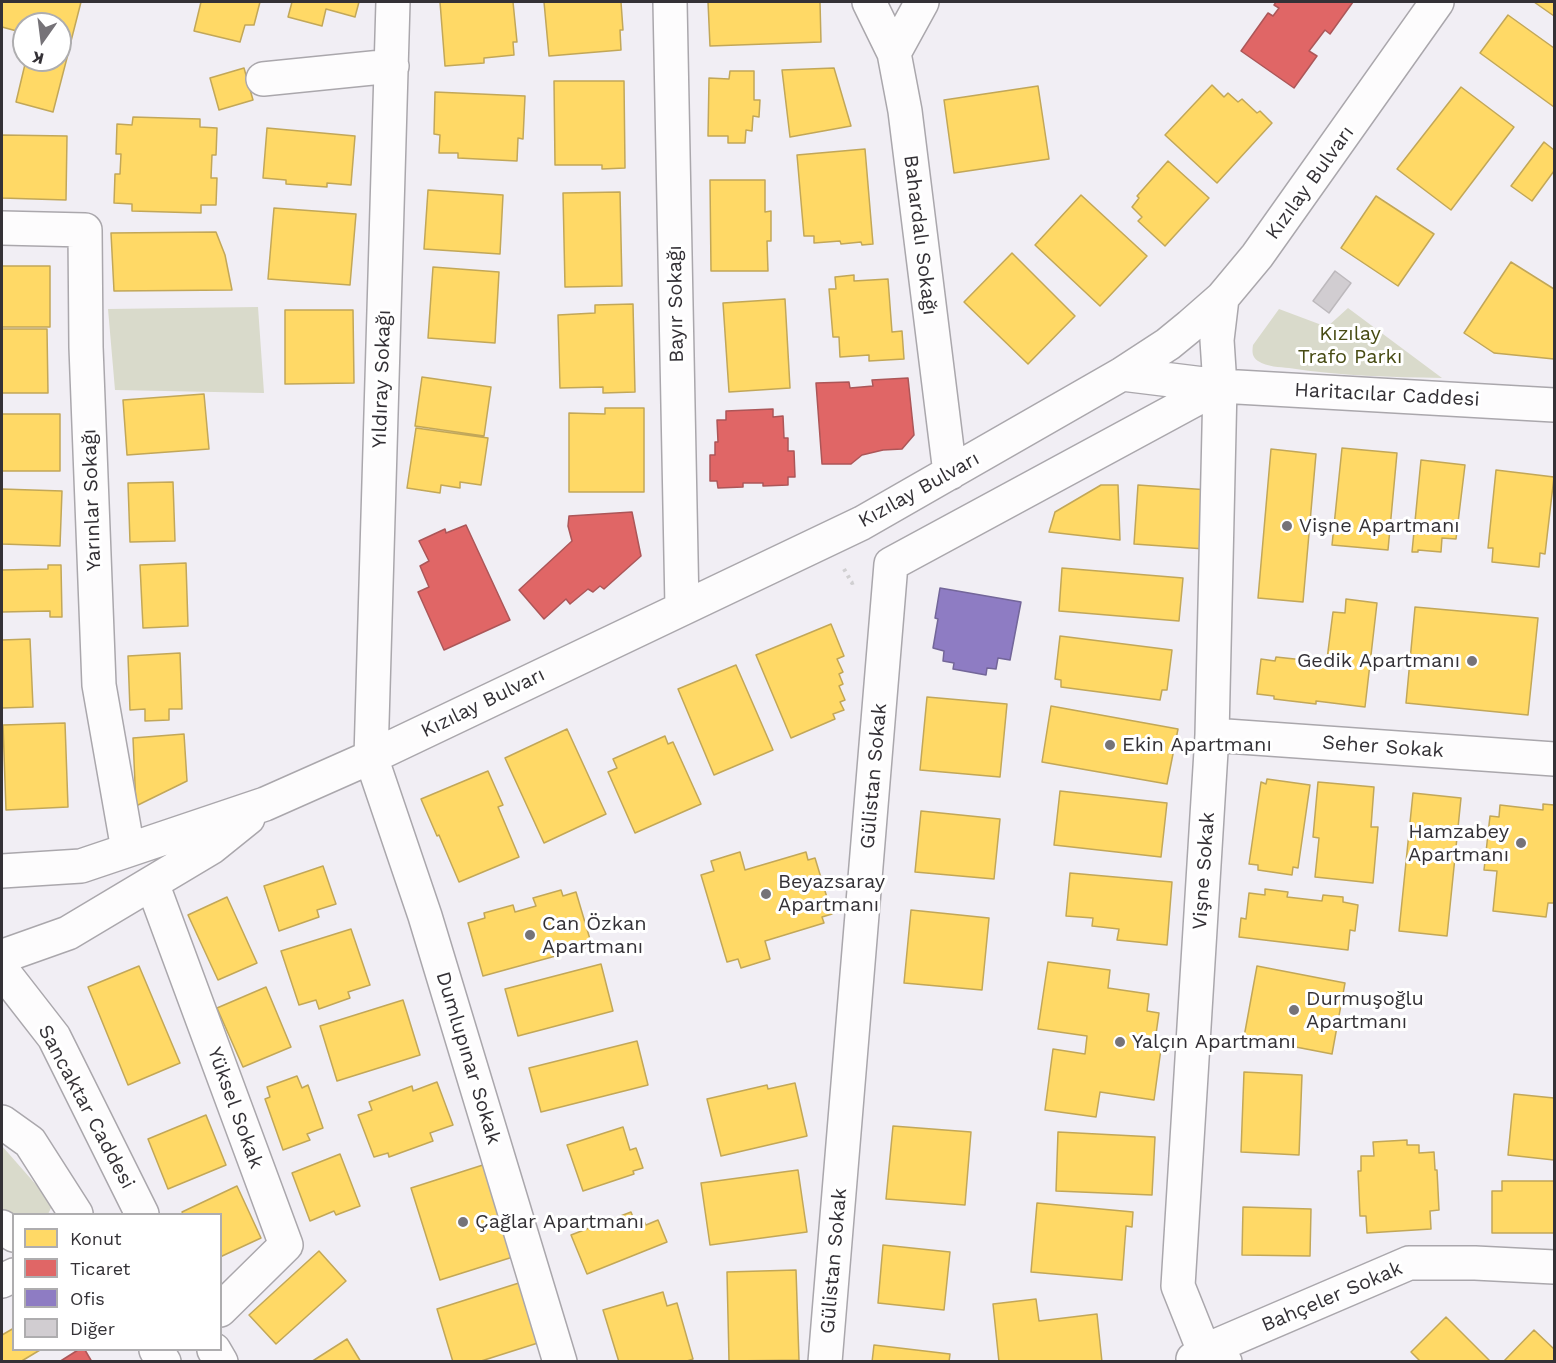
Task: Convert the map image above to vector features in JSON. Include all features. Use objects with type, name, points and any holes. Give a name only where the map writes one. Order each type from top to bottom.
[{"type":"street","name":"Yıldıray Sokağı","points":[[371,757],[393,2]]},
{"type":"street","name":"Bayır Sokağı","points":[[670,2],[682,607]]},
{"type":"street","name":"Bahardalı Sokağı","points":[[870,2],[894,53],[904,111],[950,473]]},
{"type":"street","points":[[894,53],[922,2]]},
{"type":"street","name":"Kızılay Bulvarı","points":[[2,871],[81,866],[265,804],[371,757],[862,523],[1122,374],[1168,344],[1222,298],[1257,256],[1437,2]]},
{"type":"street","points":[[263,79],[392,66]]},
{"type":"street","name":"Yarınlar Sokağı","points":[[2,228],[85,230],[96,347],[99,685],[128,850]]},
{"type":"street","name":"Vişne Sokak","points":[[1206,1358],[1178,1286],[1212,735],[1220,386],[1217,340],[1222,298]]},
{"type":"street","points":[[1168,344],[1220,386]]},
{"type":"street","name":"Haritacılar Caddesi","points":[[1122,374],[1220,386],[1554,405]]},
{"type":"street","name":"Gülistan Sokak","points":[[825,1362],[891,564],[1220,386]]},
{"type":"street","name":"Seher Sokak","points":[[1212,735],[1554,759]]},
{"type":"street","name":"Dumlupınar Sokak","points":[[371,757],[425,916],[560,1362]]},
{"type":"street","name":"Kızılay Bulvarı","points":[[3,961],[68,933],[152,883],[212,847],[265,804]]},
{"type":"street","name":"Yüksel Sokak","points":[[152,883],[286,1245],[222,1308]]},
{"type":"street","name":"Sancaktar Caddesi","points":[[3,961],[54,1037],[141,1213]]},
{"type":"street","points":[[2,1122],[30,1142],[75,1213]]},
{"type":"street","name":"Bahçeler Sokak","points":[[1206,1358],[1409,1263],[1475,1263],[1554,1267]]},
{"type":"green space","points":[[258,307],[264,393],[115,390],[108,309]]},
{"type":"green space","name":"Kızılay Trafo Parkı","points":[[1348,308],[1442,378],[1366,376],[1308,371],[1269,366],[1258,361],[1254,356],[1253,345],[1279,309],[1327,327]]},
{"type":"green space","points":[[2,1146],[53,1204],[48,1213],[12,1213],[12,1238],[2,1242]]},
{"type":"building: Konut","points":[[2,2],[81,2],[72,37],[72,12],[12,12],[12,30],[2,27]]},
{"type":"building: Konut","points":[[201,2],[260,2],[254,25],[245,25],[240,42],[194,31]]},
{"type":"building: Konut","points":[[292,2],[359,2],[355,17],[326,9],[322,26],[288,17]]},
{"type":"building: Konut","points":[[440,2],[513,2],[517,42],[513,42],[514,55],[484,58],[484,63],[445,66]]},
{"type":"building: Konut","points":[[544,2],[621,2],[623,30],[620,30],[621,50],[549,56]]},
{"type":"building: Konut","points":[[708,2],[820,2],[821,42],[710,46]]},
{"type":"building: Konut","points":[[1534,2],[1554,2],[1554,16]]},
{"type":"building: Konut","points":[[1508,15],[1554,48],[1554,107],[1480,53]]},
{"type":"building: Konut","points":[[244,68],[253,100],[219,110],[210,78]]},
{"type":"building: Konut","points":[[834,68],[851,126],[790,137],[782,70]]},
{"type":"building: Konut","points":[[730,71],[754,71],[754,100],[760,100],[759,117],[753,116],[752,131],[746,130],[745,143],[728,143],[728,136],[708,136],[709,78],[729,79]]},
{"type":"building: Konut","points":[[23,72],[63,72],[53,112],[16,102]]},
{"type":"building: Konut","points":[[554,81],[624,81],[625,168],[602,169],[602,165],[555,165]]},
{"type":"building: Konut","points":[[1212,85],[1224,97],[1228,93],[1238,102],[1242,99],[1257,113],[1260,111],[1272,123],[1217,183],[1165,135]]},
{"type":"building: Konut","points":[[1038,86],[1049,159],[954,173],[944,100]]},
{"type":"building: Konut","points":[[1461,87],[1514,127],[1451,210],[1397,169]]},
{"type":"building: Konut","points":[[435,92],[525,96],[523,139],[518,138],[517,161],[458,158],[458,153],[439,153],[440,135],[434,134]]},
{"type":"building: Konut","points":[[133,117],[200,119],[200,127],[217,128],[216,155],[212,155],[211,178],[217,178],[216,205],[201,205],[201,213],[132,211],[132,204],[114,203],[115,174],[120,174],[121,154],[116,154],[117,124],[132,125]]},
{"type":"building: Konut","points":[[267,128],[355,136],[351,185],[327,183],[327,187],[286,184],[286,180],[263,178]]},
{"type":"building: Konut","points":[[2,135],[67,136],[66,200],[2,198]]},
{"type":"building: Konut","points":[[1544,142],[1554,150],[1554,171],[1532,201],[1511,186]]},
{"type":"building: Konut","points":[[865,149],[873,244],[862,245],[861,242],[841,244],[840,241],[814,243],[814,236],[804,236],[797,155]]},
{"type":"building: Konut","points":[[1168,161],[1209,198],[1165,246],[1138,221],[1142,217],[1132,207],[1139,198],[1137,196]]},
{"type":"building: Konut","points":[[710,180],[765,180],[765,212],[771,211],[771,241],[767,241],[768,271],[711,271]]},
{"type":"building: Konut","points":[[428,190],[503,195],[500,254],[424,249]]},
{"type":"building: Konut","points":[[620,192],[622,286],[565,287],[563,193]]},
{"type":"building: Konut","points":[[1081,195],[1147,256],[1100,306],[1035,245]]},
{"type":"building: Konut","points":[[1376,196],[1434,234],[1398,286],[1341,248]]},
{"type":"building: Konut","points":[[274,208],[356,214],[350,285],[268,279]]},
{"type":"building: Konut","points":[[216,232],[225,255],[232,290],[114,291],[111,233]]},
{"type":"building: Konut","points":[[1012,253],[1075,316],[1028,364],[964,302]]},
{"type":"building: Konut","points":[[1511,262],[1554,289],[1554,359],[1494,353],[1464,333]]},
{"type":"building: Konut","points":[[2,266],[50,266],[50,327],[2,327]]},
{"type":"building: Konut","points":[[433,267],[499,272],[495,343],[428,338]]},
{"type":"building: Konut","points":[[854,275],[854,281],[888,279],[892,332],[902,331],[904,359],[869,361],[869,355],[840,357],[839,337],[833,337],[829,289],[836,289],[835,277]]},
{"type":"building: Konut","points":[[785,299],[790,388],[729,392],[723,303]]},
{"type":"building: Konut","points":[[633,304],[635,392],[603,393],[603,387],[560,388],[558,315],[595,313],[595,305]]},
{"type":"building: Konut","points":[[285,310],[353,310],[354,383],[285,384]]},
{"type":"building: Konut","points":[[2,329],[47,329],[48,393],[2,393]]},
{"type":"building: Konut","points":[[422,377],[491,387],[484,436],[415,426]]},
{"type":"building: Konut","points":[[204,394],[209,449],[127,455],[123,400]]},
{"type":"building: Konut","points":[[605,408],[644,408],[644,492],[569,492],[569,413],[605,414]]},
{"type":"building: Konut","points":[[2,414],[60,414],[60,471],[2,471]]},
{"type":"building: Konut","points":[[416,428],[488,438],[481,485],[460,482],[460,488],[441,485],[440,493],[407,488]]},
{"type":"building: Konut","points":[[1342,448],[1397,453],[1388,550],[1332,545]]},
{"type":"building: Konut","name":"Vişne Apartmanı","points":[[1271,449],[1316,454],[1303,602],[1258,598]]},
{"type":"building: Konut","points":[[1421,460],[1465,465],[1456,539],[1442,538],[1441,552],[1418,550],[1418,552],[1412,552]]},
{"type":"building: Konut","points":[[1496,470],[1554,477],[1545,554],[1540,553],[1539,567],[1492,562],[1493,548],[1488,548]]},
{"type":"building: Konut","points":[[173,482],[175,541],[130,542],[128,483]]},
{"type":"building: Konut","points":[[1101,485],[1118,485],[1120,540],[1049,532],[1055,512]]},
{"type":"building: Konut","points":[[1138,485],[1209,490],[1205,549],[1134,544]]},
{"type":"building: Konut","points":[[2,489],[62,491],[60,546],[2,544]]},
{"type":"building: Konut","points":[[186,563],[188,626],[143,628],[140,565]]},
{"type":"building: Konut","points":[[48,565],[61,565],[62,617],[50,617],[50,611],[2,612],[2,570],[48,569]]},
{"type":"building: Konut","points":[[1062,568],[1183,578],[1179,621],[1059,611]]},
{"type":"building: Konut","points":[[1346,599],[1377,603],[1365,707],[1274,699],[1274,696],[1257,694],[1261,659],[1275,661],[1276,657],[1304,660],[1303,664],[1326,667],[1333,612],[1345,613]]},
{"type":"building: Konut","name":"Gedik Apartmanı","points":[[1415,607],[1538,618],[1528,715],[1406,703]]},
{"type":"building: Konut","points":[[831,624],[844,656],[837,659],[843,672],[839,674],[843,684],[839,686],[845,700],[840,702],[844,710],[833,714],[835,719],[791,738],[756,655]]},
{"type":"building: Konut","points":[[1060,636],[1172,650],[1167,690],[1162,690],[1160,700],[1061,687],[1061,680],[1055,679]]},
{"type":"building: Konut","points":[[30,639],[33,707],[2,708],[2,640]]},
{"type":"building: Konut","points":[[180,653],[182,709],[169,709],[169,720],[145,721],[145,709],[130,710],[128,656]]},
{"type":"building: Konut","points":[[736,665],[773,750],[714,775],[678,689]]},
{"type":"building: Konut","points":[[927,697],[1007,704],[1000,777],[920,770]]},
{"type":"building: Konut","name":"Ekin Apartmanı","points":[[1051,706],[1178,729],[1167,784],[1042,762]]},
{"type":"building: Konut","points":[[65,723],[68,807],[6,810],[3,725]]},
{"type":"building: Konut","points":[[567,729],[606,814],[544,843],[505,758]]},
{"type":"building: Konut","points":[[184,734],[187,781],[136,806],[133,738]]},
{"type":"building: Konut","points":[[665,736],[668,744],[673,742],[701,804],[635,833],[608,772],[617,768],[613,759]]},
{"type":"building: Konut","points":[[488,771],[503,805],[498,807],[519,857],[459,882],[421,799]]},
{"type":"building: Konut","points":[[1267,779],[1310,785],[1298,868],[1293,867],[1292,875],[1258,870],[1258,865],[1249,864],[1261,782],[1266,784]]},
{"type":"building: Konut","points":[[1318,782],[1374,787],[1371,827],[1378,827],[1373,883],[1315,877],[1319,838],[1313,837]]},
{"type":"building: Konut","points":[[1060,791],[1167,803],[1161,857],[1054,845]]},
{"type":"building: Konut","points":[[1413,793],[1461,798],[1447,936],[1399,931]]},
{"type":"building: Konut","name":"Hamzabey Apartmanı","points":[[1543,804],[1554,805],[1554,903],[1548,903],[1546,917],[1493,911],[1497,871],[1484,870],[1490,816],[1499,817],[1500,805],[1543,810]]},
{"type":"building: Konut","points":[[921,811],[1000,819],[994,879],[915,872]]},
{"type":"building: Konut","name":"Beyazsaray Apartmanı","points":[[740,852],[745,870],[806,852],[808,860],[815,858],[832,914],[822,917],[824,923],[765,941],[770,959],[741,968],[738,959],[727,962],[701,875],[714,871],[711,861]]},
{"type":"building: Konut","points":[[323,866],[336,904],[317,910],[319,917],[279,931],[264,886]]},
{"type":"building: Konut","points":[[1070,873],[1172,882],[1167,945],[1117,940],[1119,929],[1092,926],[1093,918],[1066,916]]},
{"type":"building: Konut","points":[[1265,889],[1288,892],[1287,897],[1322,901],[1323,895],[1343,897],[1343,902],[1358,905],[1355,931],[1350,930],[1348,950],[1239,937],[1241,918],[1246,919],[1249,893],[1265,895]]},
{"type":"building: Konut","name":"Can Özkan Apartmanı","points":[[561,890],[563,896],[576,892],[592,946],[483,976],[468,923],[485,918],[484,913],[513,905],[515,912],[536,906],[533,898]]},
{"type":"building: Konut","points":[[227,897],[257,963],[218,980],[188,915]]},
{"type":"building: Konut","points":[[911,910],[989,918],[982,990],[904,983]]},
{"type":"building: Konut","points":[[351,929],[370,985],[348,992],[350,998],[319,1009],[316,1000],[299,1005],[281,951]]},
{"type":"building: Konut","name":"Yalçın Apartmanı","points":[[1048,962],[1110,970],[1108,988],[1149,994],[1147,1011],[1159,1013],[1154,1048],[1161,1049],[1154,1100],[1100,1092],[1096,1117],[1045,1110],[1053,1049],[1085,1054],[1087,1036],[1038,1029]]},
{"type":"building: Konut","points":[[601,964],[613,1011],[518,1036],[505,989]]},
{"type":"building: Konut","points":[[139,966],[180,1063],[128,1085],[88,987]]},
{"type":"building: Konut","name":"Durmuşoğlu Apartmanı","points":[[1257,966],[1345,983],[1332,1054],[1244,1037]]},
{"type":"building: Konut","points":[[266,987],[291,1047],[243,1067],[217,1008]]},
{"type":"building: Konut","points":[[403,1000],[420,1055],[337,1081],[320,1026]]},
{"type":"building: Konut","points":[[637,1041],[648,1085],[541,1112],[529,1068]]},
{"type":"building: Konut","points":[[1244,1072],[1302,1075],[1299,1155],[1241,1152]]},
{"type":"building: Konut","points":[[297,1076],[302,1088],[308,1085],[323,1128],[307,1134],[310,1140],[283,1150],[265,1099],[270,1097],[267,1087]]},
{"type":"building: Konut","points":[[437,1082],[453,1125],[430,1133],[433,1141],[389,1157],[388,1153],[374,1157],[358,1115],[372,1110],[369,1102],[412,1086],[413,1091]]},
{"type":"building: Konut","points":[[795,1083],[807,1136],[721,1156],[707,1099],[767,1085],[768,1089]]},
{"type":"building: Konut","points":[[1514,1094],[1554,1098],[1554,1160],[1508,1155]]},
{"type":"building: Konut","points":[[206,1115],[226,1165],[168,1189],[148,1139]]},
{"type":"building: Konut","points":[[893,1126],[971,1132],[965,1205],[886,1199]]},
{"type":"building: Konut","points":[[623,1127],[630,1150],[636,1148],[643,1168],[633,1171],[634,1174],[583,1191],[567,1145]]},
{"type":"building: Konut","points":[[1058,1132],[1155,1137],[1152,1195],[1056,1191]]},
{"type":"building: Konut","points":[[1407,1140],[1407,1145],[1419,1145],[1419,1153],[1434,1152],[1439,1210],[1430,1211],[1431,1229],[1367,1233],[1366,1216],[1360,1216],[1358,1171],[1361,1171],[1361,1156],[1374,1156],[1373,1142]]},
{"type":"building: Konut","points":[[340,1154],[360,1206],[336,1215],[334,1211],[310,1221],[292,1173]]},
{"type":"building: Konut","name":"Çağlar Apartmanı","points":[[486,1164],[516,1256],[440,1280],[411,1188]]},
{"type":"building: Konut","points":[[798,1170],[807,1232],[710,1245],[701,1183]]},
{"type":"building: Konut","points":[[1502,1181],[1554,1181],[1554,1233],[1492,1233],[1492,1191],[1502,1191]]},
{"type":"building: Konut","points":[[237,1186],[261,1238],[222,1256],[222,1213],[182,1212]]},
{"type":"building: Konut","points":[[1037,1203],[1133,1212],[1132,1227],[1126,1226],[1122,1280],[1031,1272]]},
{"type":"building: Konut","points":[[1243,1207],[1311,1209],[1310,1256],[1242,1255]]},
{"type":"building: Konut","points":[[631,1212],[635,1222],[643,1219],[646,1225],[658,1220],[667,1242],[587,1274],[571,1235]]},
{"type":"building: Konut","points":[[883,1245],[950,1252],[944,1310],[878,1303]]},
{"type":"building: Konut","points":[[319,1251],[346,1281],[276,1344],[249,1315]]},
{"type":"building: Konut","points":[[796,1270],[799,1360],[729,1361],[727,1272]]},
{"type":"building: Konut","points":[[522,1282],[541,1342],[478,1362],[453,1362],[437,1309]]},
{"type":"building: Konut","points":[[663,1292],[667,1306],[677,1303],[693,1359],[684,1362],[619,1362],[603,1310]]},
{"type":"building: Konut","points":[[1036,1299],[1039,1321],[1097,1314],[1102,1362],[999,1362],[993,1304]]},
{"type":"building: Konut","points":[[1446,1317],[1491,1362],[1421,1362],[1411,1352]]},
{"type":"building: Konut","points":[[12,1329],[12,1351],[38,1351],[20,1362],[2,1362],[2,1335]]},
{"type":"building: Konut","points":[[1534,1330],[1554,1349],[1554,1362],[1503,1362]]},
{"type":"building: Konut","points":[[347,1339],[361,1362],[311,1362]]},
{"type":"building: Konut","points":[[874,1345],[950,1354],[949,1362],[872,1362]]},
{"type":"building: Ticaret","points":[[1276,2],[1353,2],[1330,34],[1325,30],[1309,51],[1317,56],[1294,88],[1241,51],[1268,13],[1273,16],[1279,8],[1274,5]]},
{"type":"building: Ticaret","points":[[908,378],[914,435],[902,449],[883,450],[862,455],[851,464],[822,464],[816,383],[849,382],[850,388],[873,386],[872,380]]},
{"type":"building: Ticaret","points":[[773,409],[773,417],[783,416],[784,438],[788,438],[788,451],[794,451],[795,477],[788,477],[788,485],[763,486],[763,483],[743,483],[743,487],[718,488],[717,481],[710,481],[710,455],[715,455],[715,442],[718,442],[717,420],[726,420],[726,411]]},
{"type":"building: Ticaret","points":[[632,512],[641,556],[604,589],[600,586],[593,592],[588,589],[570,604],[566,599],[544,619],[519,590],[572,541],[568,526],[569,516]]},
{"type":"building: Ticaret","points":[[466,525],[510,620],[444,650],[418,592],[429,587],[420,566],[429,561],[419,541],[445,529],[446,533]]},
{"type":"building: Ticaret","points":[[76,1351],[86,1351],[92,1362],[59,1362]]},
{"type":"building: Ofis","points":[[940,588],[1021,602],[1010,660],[998,658],[996,669],[987,668],[986,675],[953,669],[954,663],[943,661],[944,651],[933,648]]},
{"type":"building: Diğer","points":[[1335,271],[1351,283],[1329,313],[1313,301]]},
{"type":"place","name":"Vişne Apartmanı","points":[[1287,526]]},
{"type":"place","name":"Gedik Apartmanı","points":[[1472,661]]},
{"type":"place","name":"Ekin Apartmanı","points":[[1110,745]]},
{"type":"place","name":"Hamzabey Apartmanı","points":[[1521,843]]},
{"type":"place","name":"Beyazsaray Apartmanı","points":[[766,894]]},
{"type":"place","name":"Can Özkan Apartmanı","points":[[530,935]]},
{"type":"place","name":"Durmuşoğlu Apartmanı","points":[[1294,1010]]},
{"type":"place","name":"Yalçın Apartmanı","points":[[1120,1042]]},
{"type":"place","name":"Çağlar Apartmanı","points":[[463,1222]]}]
